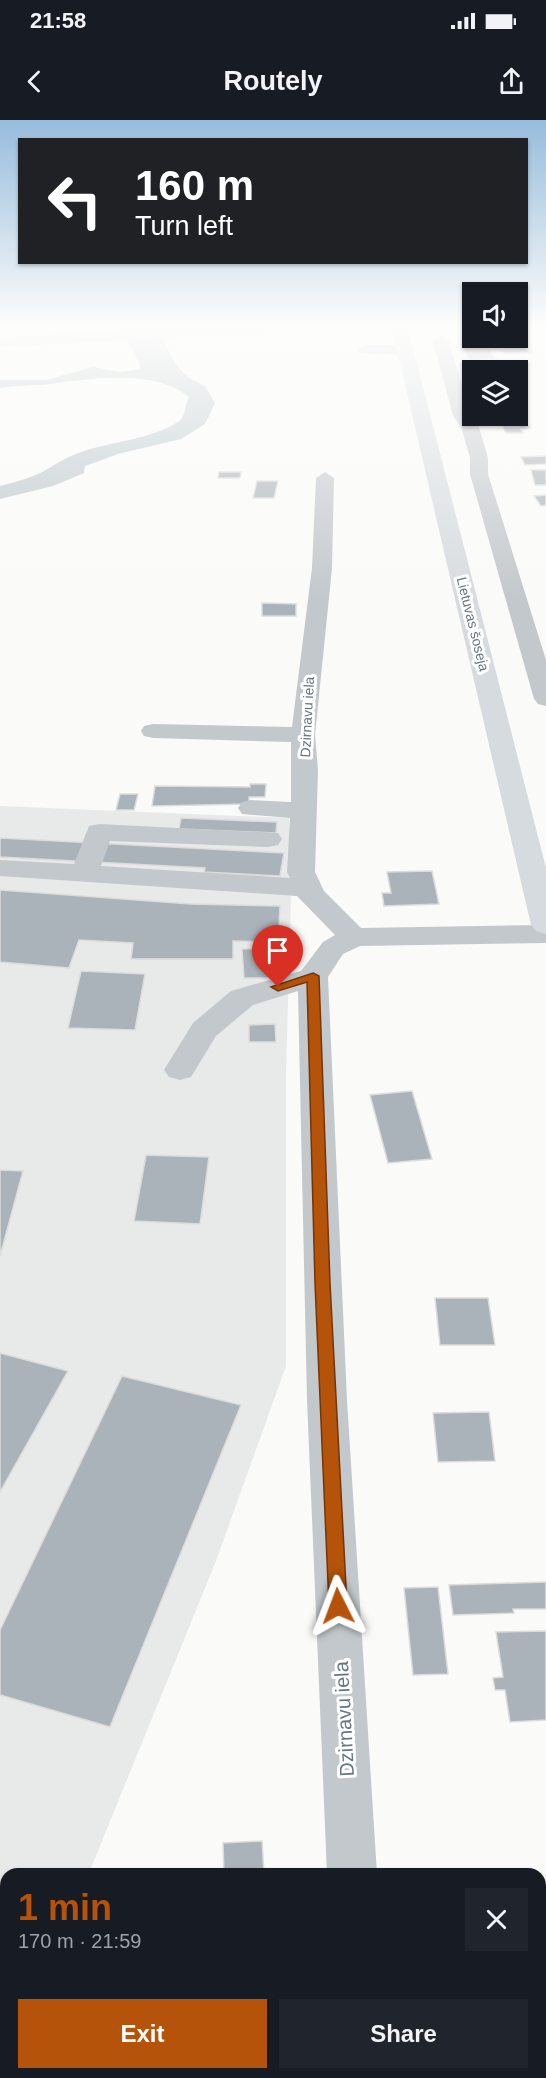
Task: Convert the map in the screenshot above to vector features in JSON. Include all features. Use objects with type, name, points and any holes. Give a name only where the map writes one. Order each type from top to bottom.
[{"type":"main road","name":"Lietuvas šoseja","points":[[422,415],[546,924]]},
{"type":"street","points":[[462,415],[470,427],[479,458],[479,474],[546,699]]},
{"type":"street","name":"Dzirnavu iela","points":[[325,478],[322,568],[303,735],[301,872],[311,895],[354,937]]},
{"type":"street","points":[[153,731],[303,735]]},
{"type":"street","points":[[250,808],[303,811]]},
{"type":"street","points":[[85,873],[99,832],[268,839]]},
{"type":"street","points":[[0,868],[308,888]]},
{"type":"street","points":[[180,1070],[204,1030],[242,998],[313,976],[319,964],[333,948],[354,937],[425,934],[546,934]]},
{"type":"street","name":"Dzirnavu iela","points":[[313,976],[327,1400],[352,1868]]},
{"type":"shaded area","points":[[209,415],[205,424],[181,439],[118,454],[85,466],[84,473],[53,486],[0,499],[0,486],[34,476],[81,452],[155,433],[178,422],[183,417]]},
{"type":"shaded area","points":[[0,806],[289,818],[291,897],[286,1074],[286,1366],[216,1561],[91,1868],[0,1868]]},
{"type":"building","points":[[528,425],[530,428],[521,429],[523,433],[506,433],[502,426]]},
{"type":"building","points":[[546,456],[546,464],[525,465],[521,457]]},
{"type":"building","points":[[531,470],[546,470],[546,485],[535,485]]},
{"type":"building","points":[[219,472],[241,472],[240,478],[218,478]]},
{"type":"building","points":[[257,481],[278,481],[274,498],[253,498]]},
{"type":"building","points":[[546,495],[546,505],[541,506],[534,496]]},
{"type":"building","points":[[262,603],[296,604],[296,616],[262,616]]},
{"type":"building","points":[[250,784],[266,784],[265,797],[249,797],[249,804],[152,806],[155,786],[250,787]]},
{"type":"building","points":[[120,794],[138,794],[134,810],[116,810]]},
{"type":"building","points":[[181,818],[277,822],[276,833],[179,829]]},
{"type":"building","points":[[0,838],[284,853],[280,876],[204,872],[205,868],[0,857]]},
{"type":"building","points":[[432,871],[439,904],[384,906],[382,893],[391,893],[387,872]]},
{"type":"building","points":[[0,890],[191,904],[280,906],[278,942],[233,941],[233,959],[131,959],[133,943],[79,940],[69,968],[0,962]]},
{"type":"building","points":[[268,948],[271,978],[244,978],[242,949]]},
{"type":"building","points":[[81,971],[145,974],[135,1030],[68,1028]]},
{"type":"building","points":[[275,1024],[276,1042],[249,1042],[249,1025]]},
{"type":"building","points":[[412,1091],[432,1159],[388,1163],[370,1095]]},
{"type":"building","points":[[146,1155],[209,1157],[200,1224],[134,1221]]},
{"type":"building","points":[[0,1170],[23,1171],[0,1256]]},
{"type":"building","points":[[435,1298],[488,1298],[495,1345],[440,1345]]},
{"type":"building","points":[[0,1353],[68,1371],[0,1492]]},
{"type":"building","points":[[122,1376],[241,1405],[110,1727],[0,1695],[0,1630]]},
{"type":"building","points":[[489,1412],[495,1461],[438,1462],[433,1413]]},
{"type":"building","points":[[546,1582],[546,1609],[513,1609],[514,1613],[453,1615],[449,1585]]},
{"type":"building","points":[[438,1587],[448,1674],[413,1675],[404,1588]]},
{"type":"building","points":[[546,1631],[546,1720],[510,1722],[505,1690],[495,1690],[493,1678],[503,1677],[496,1632]]},
{"type":"building","points":[[262,1841],[264,1868],[224,1868],[223,1843]]},
{"type":"route","points":[[278,987],[313,976],[322,1283],[338,1606]]}]
